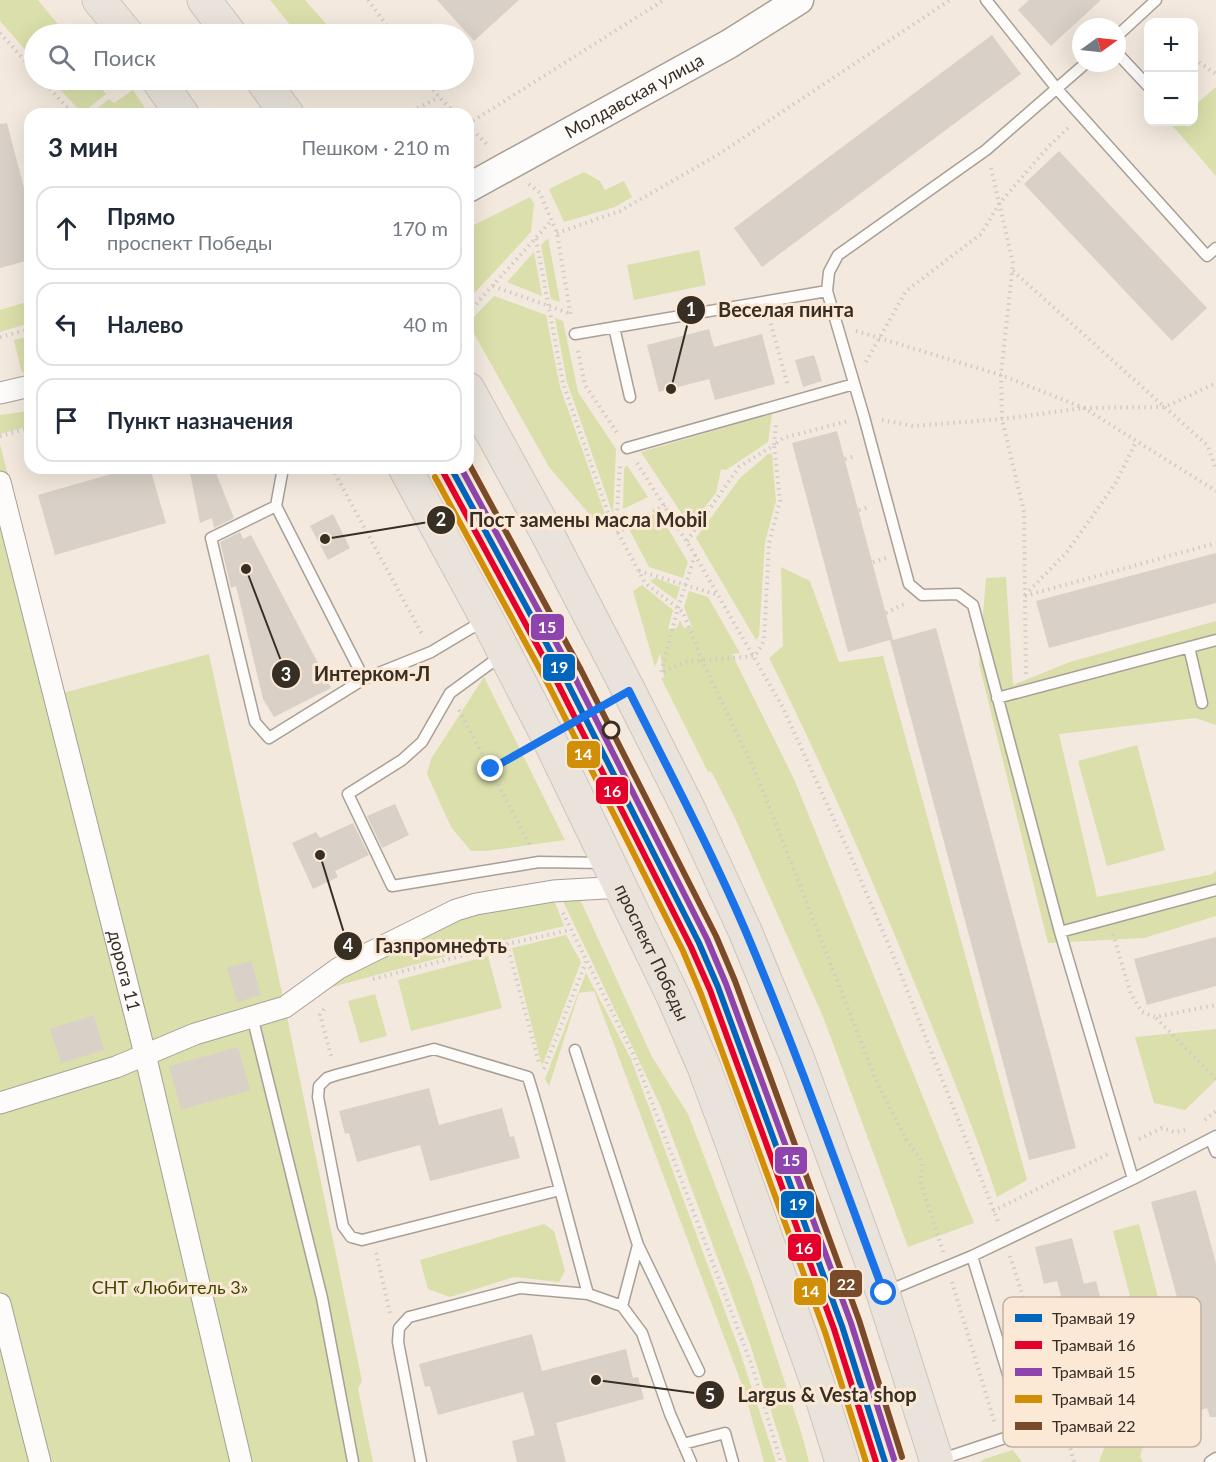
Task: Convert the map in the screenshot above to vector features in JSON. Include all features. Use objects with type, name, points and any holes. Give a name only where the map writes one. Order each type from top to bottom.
[{"type":"main road","points":[[99,0],[119,24]]},
{"type":"main road","points":[[165,90],[178,108]]},
{"type":"main road","points":[[269,90],[283,108]]},
{"type":"main road","points":[[474,401],[547,532],[629,691],[745,931],[798,1060],[884,1293],[937,1461]]},
{"type":"main road","name":"проспект Победы","points":[[408,474],[548,737],[616,875],[704,1067],[776,1262],[842,1462]]},
{"type":"street","name":"Молдавская улица","points":[[474,185],[729,44],[799,0]]},
{"type":"street","points":[[0,393],[24,387]]},
{"type":"street","name":"дорога 11","points":[[0,482],[145,1054],[241,1462]]},
{"type":"street","points":[[0,1103],[116,1067],[195,1034],[285,1007],[339,968],[456,910],[476,904],[553,891],[616,875]]},
{"type":"street","points":[[0,1304],[39,1462]]},
{"type":"lane","points":[[986,0],[1057,89],[1207,256],[1216,248]]},
{"type":"lane","points":[[1126,28],[1156,0]]},
{"type":"lane","points":[[1126,62],[1144,81]]},
{"type":"lane","points":[[1076,72],[986,150],[838,255],[829,272],[827,291],[909,584],[922,595],[958,594],[973,605],[1060,932],[1133,1179]]},
{"type":"lane","points":[[574,334],[827,291]]},
{"type":"lane","points":[[614,327],[630,397]]},
{"type":"lane","points":[[627,448],[854,384]]},
{"type":"lane","points":[[282,474],[276,506],[364,679]]},
{"type":"lane","points":[[276,506],[211,538],[255,722],[270,738],[364,679],[432,652],[487,619]]},
{"type":"lane","points":[[997,698],[1216,640]]},
{"type":"lane","points":[[1189,647],[1202,704]]},
{"type":"lane","points":[[505,653],[450,693],[422,742],[402,759],[348,794],[392,886],[539,862],[616,875]]},
{"type":"lane","points":[[1060,932],[1216,890]]},
{"type":"lane","points":[[252,1016],[322,1298],[353,1462]]},
{"type":"lane","points":[[560,1190],[373,1238],[362,1240],[351,1238],[343,1226],[318,1097],[319,1086],[327,1078],[336,1075],[434,1049],[528,1077],[560,1190],[588,1294]]},
{"type":"lane","points":[[575,1050],[638,1245],[699,1371]]},
{"type":"lane","points":[[884,1293],[972,1256],[1214,1138],[1216,1152]]},
{"type":"lane","points":[[622,1306],[638,1245]]},
{"type":"lane","points":[[972,1256],[1003,1358]]},
{"type":"lane","points":[[421,1462],[398,1342],[399,1328],[409,1317],[520,1288],[588,1294],[622,1306],[642,1333],[670,1414],[691,1462]]},
{"type":"lane","points":[[683,1444],[725,1433],[732,1462]]},
{"type":"lane","points":[[937,1461],[1003,1438]]},
{"type":"lane","points":[[1210,1462],[1216,1458]]},
{"type":"path","points":[[368,0],[386,24]]},
{"type":"path","points":[[474,120],[664,0]]},
{"type":"path","points":[[557,232],[620,211],[719,154],[950,0]]},
{"type":"path","points":[[0,33],[24,60]]},
{"type":"path","points":[[1198,61],[1216,74]]},
{"type":"path","points":[[51,90],[68,108]]},
{"type":"path","points":[[434,90],[450,108]]},
{"type":"path","points":[[418,108],[439,97]]},
{"type":"path","points":[[854,384],[906,291],[981,234],[999,204],[1047,148],[1081,116]]},
{"type":"path","points":[[986,150],[1013,263],[1001,375],[1002,419],[1024,512],[1026,690]]},
{"type":"path","points":[[508,165],[540,193],[557,232],[585,385],[696,555],[755,656],[786,717],[898,967],[1005,1240],[1023,1297]]},
{"type":"path","points":[[474,307],[552,220]]},
{"type":"path","points":[[536,239],[563,383],[609,516],[645,583],[683,612],[702,660],[756,773],[876,1080],[907,1141],[922,1161],[921,1183],[999,1439]]},
{"type":"path","points":[[1012,270],[1208,446],[1216,470]]},
{"type":"path","points":[[493,286],[571,314]]},
{"type":"path","points":[[765,303],[792,401]]},
{"type":"path","points":[[835,324],[1001,375],[1084,408],[1216,491]]},
{"type":"path","points":[[0,337],[24,331]]},
{"type":"path","points":[[687,541],[739,467],[783,438],[864,417],[913,426],[1002,419],[1084,408],[1165,407],[1216,383]]},
{"type":"path","points":[[755,656],[764,641],[769,543],[780,501],[774,445],[777,405]]},
{"type":"path","points":[[0,436],[24,430]]},
{"type":"path","points":[[1025,596],[1067,552],[1115,484],[1136,441]]},
{"type":"path","points":[[616,531],[621,455],[627,448]]},
{"type":"path","points":[[335,474],[432,652]]},
{"type":"path","points":[[616,531],[665,506]]},
{"type":"path","points":[[1025,596],[1216,543]]},
{"type":"path","points":[[661,673],[678,608],[696,555]]},
{"type":"path","points":[[638,571],[719,596]]},
{"type":"path","points":[[491,769],[661,673],[685,662],[755,656]]},
{"type":"path","points":[[450,693],[539,862]]},
{"type":"path","points":[[553,891],[570,930],[587,959],[635,1058],[752,1366],[781,1462]]},
{"type":"path","points":[[1108,919],[1131,994],[1142,1012],[1155,1017],[1216,1078]]},
{"type":"path","points":[[371,980],[570,930]]},
{"type":"path","points":[[507,944],[542,1075],[587,959]]},
{"type":"path","points":[[1155,1017],[1216,1005]]},
{"type":"path","points":[[326,1006],[320,1015],[336,1075]]},
{"type":"path","points":[[1198,1124],[1216,1111]]},
{"type":"path","points":[[993,1211],[1162,1128],[1175,1132],[1190,1129]]},
{"type":"path","points":[[373,1238],[390,1312],[399,1328]]},
{"type":"path","points":[[1070,1447],[1074,1462]]},
{"type":"green space","points":[[0,0],[38,0],[58,24],[24,24],[24,49],[0,21]]},
{"type":"green space","points":[[270,0],[305,0],[326,24],[289,24]]},
{"type":"green space","points":[[1216,87],[1216,176],[1173,126],[1198,126],[1198,103]]},
{"type":"green space","points":[[60,90],[103,90],[106,94],[88,108],[77,108]]},
{"type":"green space","points":[[133,90],[145,108],[98,108],[109,99],[114,103]]},
{"type":"green space","points":[[584,172],[600,181],[605,190],[624,181],[632,197],[615,207],[564,222],[549,189]]},
{"type":"green space","points":[[530,197],[534,204],[531,232],[474,294],[474,225]]},
{"type":"green space","points":[[548,238],[560,302],[551,299],[541,245]]},
{"type":"green space","points":[[699,250],[706,285],[634,300],[627,265]]},
{"type":"green space","points":[[534,252],[542,296],[507,282]]},
{"type":"green space","points":[[494,296],[546,315],[560,387],[606,517],[596,522],[549,467],[474,334],[474,317]]},
{"type":"green space","points":[[24,303],[24,325],[0,332],[0,310]]},
{"type":"green space","points":[[555,318],[563,321],[578,392],[616,449],[613,514],[567,382]]},
{"type":"green space","points":[[24,338],[24,374],[21,370],[14,340]]},
{"type":"green space","points":[[24,412],[24,428],[0,434],[0,415]]},
{"type":"green space","points":[[772,414],[768,442],[726,470],[721,469],[716,493],[690,526],[641,452]]},
{"type":"green space","name":"СНТ «Любитель 3»","points":[[0,444],[63,693],[209,654],[362,1381],[358,1389],[373,1462],[0,1462]]},
{"type":"green space","points":[[768,454],[772,454],[776,501],[765,542],[759,636],[756,640],[696,538],[740,478]]},
{"type":"green space","points":[[627,465],[648,497],[623,509],[624,469]]},
{"type":"green space","points":[[658,512],[688,562],[683,578],[649,567],[629,529]]},
{"type":"green space","points":[[781,567],[810,581],[839,662],[883,656],[1027,1180],[997,1197],[962,1101],[888,918],[850,830],[769,658],[783,646]]},
{"type":"green space","points":[[1006,577],[1013,685],[1070,662],[1216,621],[1216,725],[1195,718],[1059,734],[1097,897],[1213,874],[1216,870],[1216,916],[1144,938],[1048,943],[979,664],[986,578]]},
{"type":"green space","points":[[655,578],[680,587],[676,600],[650,581]]},
{"type":"green space","points":[[642,585],[673,610],[668,629],[677,628],[680,620],[684,628],[692,627],[684,607],[689,591],[708,597],[740,653],[732,654],[794,779],[974,1223],[908,1247],[824,1019],[734,816],[711,771],[708,772],[661,678],[664,677],[660,653],[655,667],[633,591]]},
{"type":"green space","points":[[484,677],[565,840],[471,851],[451,827],[427,774],[431,759]]},
{"type":"green space","points":[[1137,745],[1165,850],[1107,866],[1078,761]]},
{"type":"green space","points":[[579,897],[652,1057],[688,1114],[752,1282],[809,1462],[787,1462],[751,1347],[661,1107],[562,899]]},
{"type":"green space","points":[[554,900],[564,926],[332,987],[339,978],[464,918],[500,908]]},
{"type":"green space","points":[[566,935],[581,962],[542,1066],[512,948]]},
{"type":"green space","points":[[488,956],[502,1008],[411,1031],[398,980]]},
{"type":"green space","points":[[586,973],[631,1059],[739,1349],[776,1462],[764,1462],[744,1390],[594,991],[579,993],[549,1086],[545,1079]]},
{"type":"green space","points":[[375,994],[387,1036],[360,1043],[348,1001]]},
{"type":"green space","points":[[1216,1029],[1216,1080],[1185,1110],[1154,1103],[1135,1037]]},
{"type":"green space","points":[[544,1224],[554,1231],[565,1271],[559,1282],[514,1277],[450,1297],[428,1289],[420,1260]]},
{"type":"green space","points":[[1139,1224],[1158,1297],[1130,1297],[1113,1231]]},
{"type":"green space","points":[[1105,1447],[1143,1447],[1140,1456],[1143,1462],[1099,1462]]},
{"type":"green space","points":[[1013,1450],[1022,1462],[981,1462],[984,1459]]},
{"type":"building","points":[[437,0],[519,0],[474,41],[474,24],[459,24]]},
{"type":"building","points":[[1029,0],[1101,0],[1081,18],[1072,18],[1072,27],[1051,46],[1018,10]]},
{"type":"building","points":[[992,35],[1021,74],[762,267],[734,228]]},
{"type":"building","points":[[7,123],[24,188],[24,262],[0,268],[0,124]]},
{"type":"building","points":[[1059,151],[1207,308],[1172,341],[1024,184]]},
{"type":"building","points":[[709,329],[714,347],[762,334],[775,384],[715,400],[709,379],[659,392],[647,345]]},
{"type":"building","points":[[814,355],[822,381],[803,387],[795,360]]},
{"type":"building","points":[[837,431],[893,640],[936,628],[1076,1148],[1029,1160],[890,640],[848,652],[792,443]]},
{"type":"building","points":[[111,474],[152,474],[166,523],[55,555],[38,495]]},
{"type":"building","points":[[190,474],[216,474],[234,518],[214,528],[212,518],[200,523]]},
{"type":"building","points":[[333,514],[350,548],[328,560],[310,526]]},
{"type":"building","points":[[240,532],[243,539],[251,535],[331,688],[274,717],[263,699],[236,586],[231,588],[220,542]]},
{"type":"building","points":[[1216,553],[1216,603],[1049,648],[1036,601]]},
{"type":"building","points":[[395,804],[409,835],[382,848],[367,816]]},
{"type":"building","points":[[353,823],[369,855],[335,871],[338,877],[313,889],[292,843],[316,832],[320,838]]},
{"type":"building","points":[[1216,937],[1216,986],[1147,1005],[1134,959]]},
{"type":"building","points":[[251,961],[261,995],[237,1002],[227,968]]},
{"type":"building","points":[[94,1015],[104,1050],[61,1063],[50,1029]]},
{"type":"building","points":[[238,1047],[250,1090],[181,1110],[169,1066]]},
{"type":"building","points":[[429,1088],[439,1125],[502,1108],[510,1137],[514,1136],[520,1158],[430,1181],[420,1145],[357,1162],[349,1133],[345,1134],[339,1111]]},
{"type":"building","points":[[1196,1190],[1216,1263],[1216,1417],[1210,1417],[1207,1408],[1201,1410],[1201,1297],[1177,1297],[1151,1202]]},
{"type":"building","points":[[1072,1238],[1084,1284],[1096,1281],[1100,1297],[1061,1297],[1057,1281],[1044,1284],[1035,1247]]},
{"type":"building","points":[[532,1334],[542,1371],[626,1349],[633,1378],[638,1377],[644,1399],[556,1423],[566,1462],[517,1462],[512,1441],[535,1435],[523,1392],[438,1415],[430,1386],[425,1387],[419,1364]]},
{"type":"tram line","name":"22","points":[[474,473],[581,670],[716,936],[735,981],[859,1320],[902,1457]]},
{"type":"tram line","name":"16","points":[[444,474],[557,682],[691,947],[710,990],[834,1329],[876,1462]]},
{"type":"tram line","name":"19","points":[[454,474],[565,678],[699,943],[718,987],[842,1326],[885,1462]]},
{"type":"tram line","name":"15","points":[[464,474],[573,674],[707,939],[726,984],[851,1323],[894,1459]]},
{"type":"tram line","name":"14","points":[[435,477],[549,686],[683,951],[701,994],[825,1332],[866,1462]]},
{"type":"place","name":"Веселая пинта","points":[[671,389]]},
{"type":"place","name":"Пост замены масла Mobil","points":[[325,539]]},
{"type":"place","name":"Интерком-Л","points":[[246,569]]},
{"type":"place","name":"Газпромнефть","points":[[320,855]]},
{"type":"place","name":"Largus & Vesta shop","points":[[596,1380]]},
{"type":"route","points":[[491,769],[629,691],[689,810],[745,931],[798,1060],[884,1293]]}]
